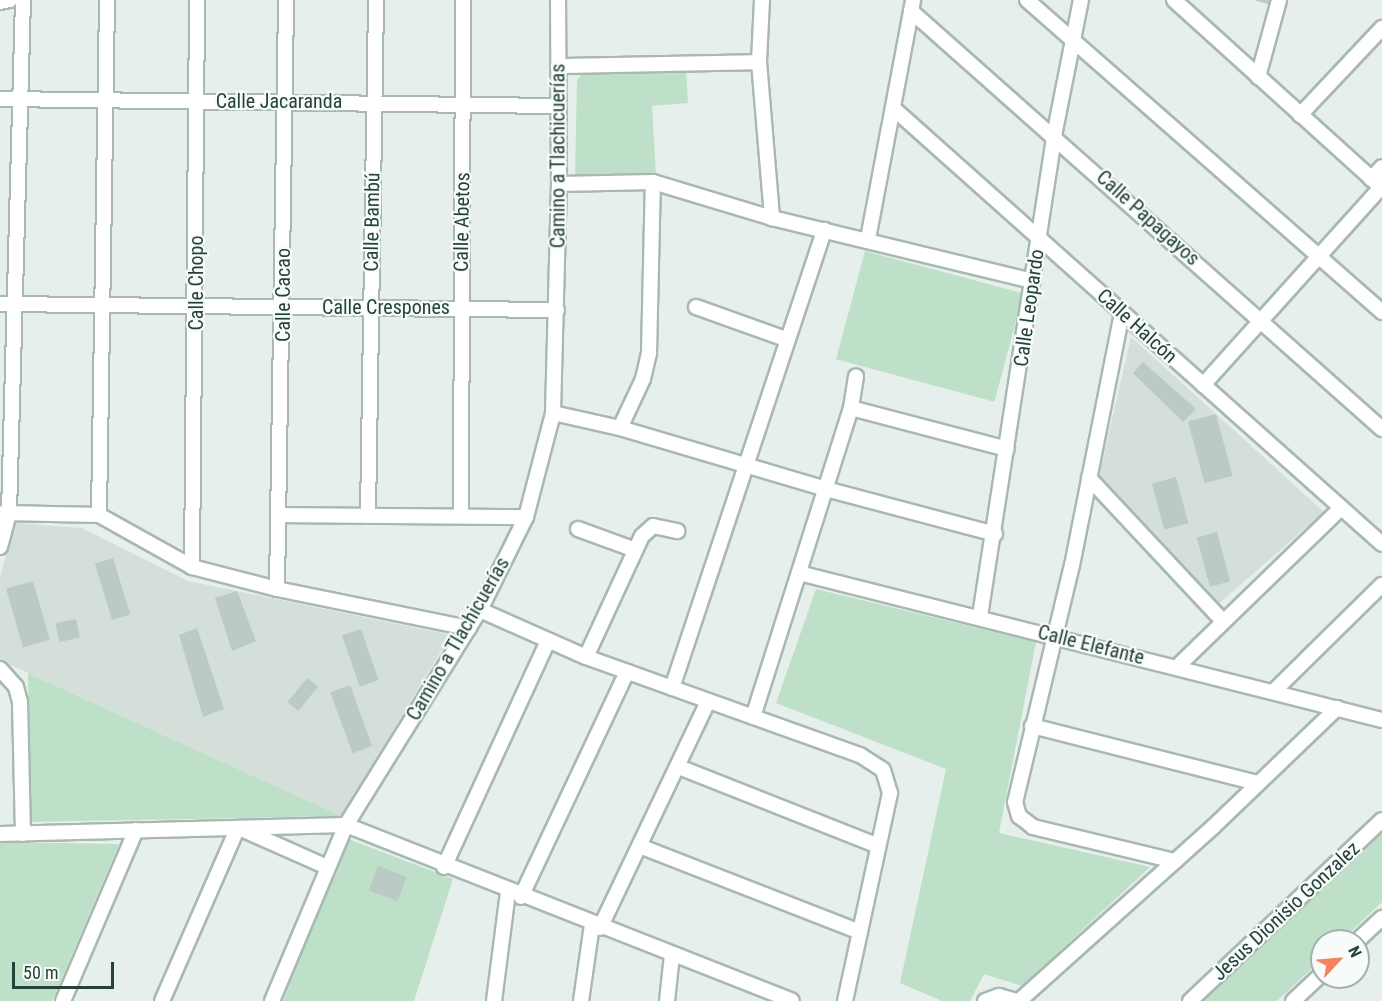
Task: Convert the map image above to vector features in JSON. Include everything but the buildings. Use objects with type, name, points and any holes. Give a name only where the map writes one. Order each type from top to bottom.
[{"type":"street","points":[[0,2],[10,0]]},
{"type":"street","points":[[0,547],[5,513],[6,304],[23,0]]},
{"type":"street","points":[[99,515],[105,304],[107,0]]},
{"type":"street","name":"Calle Chopo","points":[[192,567],[197,0]]},
{"type":"street","name":"Calle Cacao","points":[[277,589],[284,306],[286,0]]},
{"type":"street","name":"Calle Bambú","points":[[368,516],[376,0]]},
{"type":"street","name":"Calle Abetos","points":[[461,516],[460,308],[463,0]]},
{"type":"street","name":"Camino a Tlachicuerías","points":[[272,1001],[346,825],[480,610],[526,517],[553,413],[559,184],[558,0]]},
{"type":"street","points":[[762,0],[759,62],[772,218]]},
{"type":"street","points":[[1027,0],[1382,312]]},
{"type":"street","name":"Calle Leopardo","points":[[980,616],[1054,136],[1071,40],[1081,0]]},
{"type":"street","points":[[1174,0],[1378,184]]},
{"type":"street","points":[[1258,77],[1279,0]]},
{"type":"street","points":[[868,239],[912,5]]},
{"type":"street","name":"Calle Papagayos","points":[[912,5],[1054,136],[1382,429]]},
{"type":"street","points":[[1300,115],[1382,28]]},
{"type":"street","points":[[558,66],[759,62]]},
{"type":"street","name":"Calle Jacaranda","points":[[0,99],[374,101],[559,106]]},
{"type":"street","name":"Calle Halcón","points":[[893,108],[1382,544]]},
{"type":"street","points":[[1203,385],[1320,256],[1378,184],[1382,167]]},
{"type":"street","points":[[620,428],[643,379],[649,353],[653,182]]},
{"type":"street","points":[[559,184],[653,182],[772,218],[868,239],[1033,281]]},
{"type":"street","points":[[672,688],[824,230]]},
{"type":"street","name":"Calle Crespones","points":[[6,304],[557,310]]},
{"type":"street","points":[[696,307],[786,339]]},
{"type":"street","points":[[1122,313],[1055,636],[1015,802],[1019,816],[1033,827],[1175,861]]},
{"type":"street","points":[[753,717],[851,408],[856,376]]},
{"type":"street","points":[[851,408],[1007,449]]},
{"type":"street","points":[[553,413],[620,428],[746,467],[994,534]]},
{"type":"street","points":[[1089,478],[1222,621]]},
{"type":"street","points":[[1178,666],[1341,508]]},
{"type":"street","points":[[5,513],[99,515],[192,567],[277,589],[469,628]]},
{"type":"street","points":[[280,515],[526,517]]},
{"type":"street","points":[[586,657],[633,549],[653,526],[677,531]]},
{"type":"street","points":[[578,529],[633,549]]},
{"type":"street","name":"Calle Elefante","points":[[800,573],[1275,690],[1337,708],[1379,715]]},
{"type":"street","points":[[1275,690],[1382,585]]},
{"type":"street","points":[[480,610],[586,657],[860,755],[883,770],[890,793],[876,845],[845,1001]]},
{"type":"street","points":[[444,867],[548,641]]},
{"type":"street","points":[[0,669],[16,687],[20,702],[23,834]]},
{"type":"street","points":[[494,1001],[514,894],[627,672]]},
{"type":"street","points":[[581,1001],[596,927],[642,847],[708,702]]},
{"type":"street","points":[[985,1001],[999,996],[1018,1001],[1175,861],[1337,708]]},
{"type":"street","points":[[1032,726],[1258,783]]},
{"type":"street","points":[[679,767],[876,845]]},
{"type":"street","name":"Jesus Dionisio Gonzalez","points":[[1190,1001],[1382,820]]},
{"type":"street","points":[[0,834],[346,825],[444,867],[672,955],[755,994],[792,1001]]},
{"type":"street","points":[[239,829],[327,867]]},
{"type":"street","points":[[162,1001],[239,829]]},
{"type":"street","points":[[63,1001],[136,830]]},
{"type":"street","points":[[642,847],[860,932]]},
{"type":"street","points":[[1370,929],[1382,918]]},
{"type":"street","points":[[667,1001],[672,955]]},
{"type":"street","points":[[1293,1001],[1310,985]]},
{"type":"shaded area","points":[[1131,337],[1324,512],[1216,606],[1098,480]]},
{"type":"shaded area","points":[[15,523],[81,528],[188,581],[451,635],[341,816],[0,660],[0,577]]},
{"type":"green space","points":[[686,70],[688,103],[652,106],[656,175],[575,176],[577,80],[584,72]]},
{"type":"green space","points":[[865,251],[1023,293],[994,402],[836,359]]},
{"type":"green space","points":[[816,589],[1036,642],[999,833],[1150,867],[1022,986],[984,974],[970,1001],[942,1001],[900,983],[946,769],[776,703]]},
{"type":"green space","points":[[28,673],[341,816],[30,822]]},
{"type":"green space","points":[[1382,830],[1382,902],[1354,929],[1310,929],[1310,970],[1277,1001],[1204,1001]]},
{"type":"green space","points":[[348,839],[453,879],[414,1001],[283,1001]]},
{"type":"green space","points":[[0,842],[119,844],[52,1001],[0,1001]]}]
